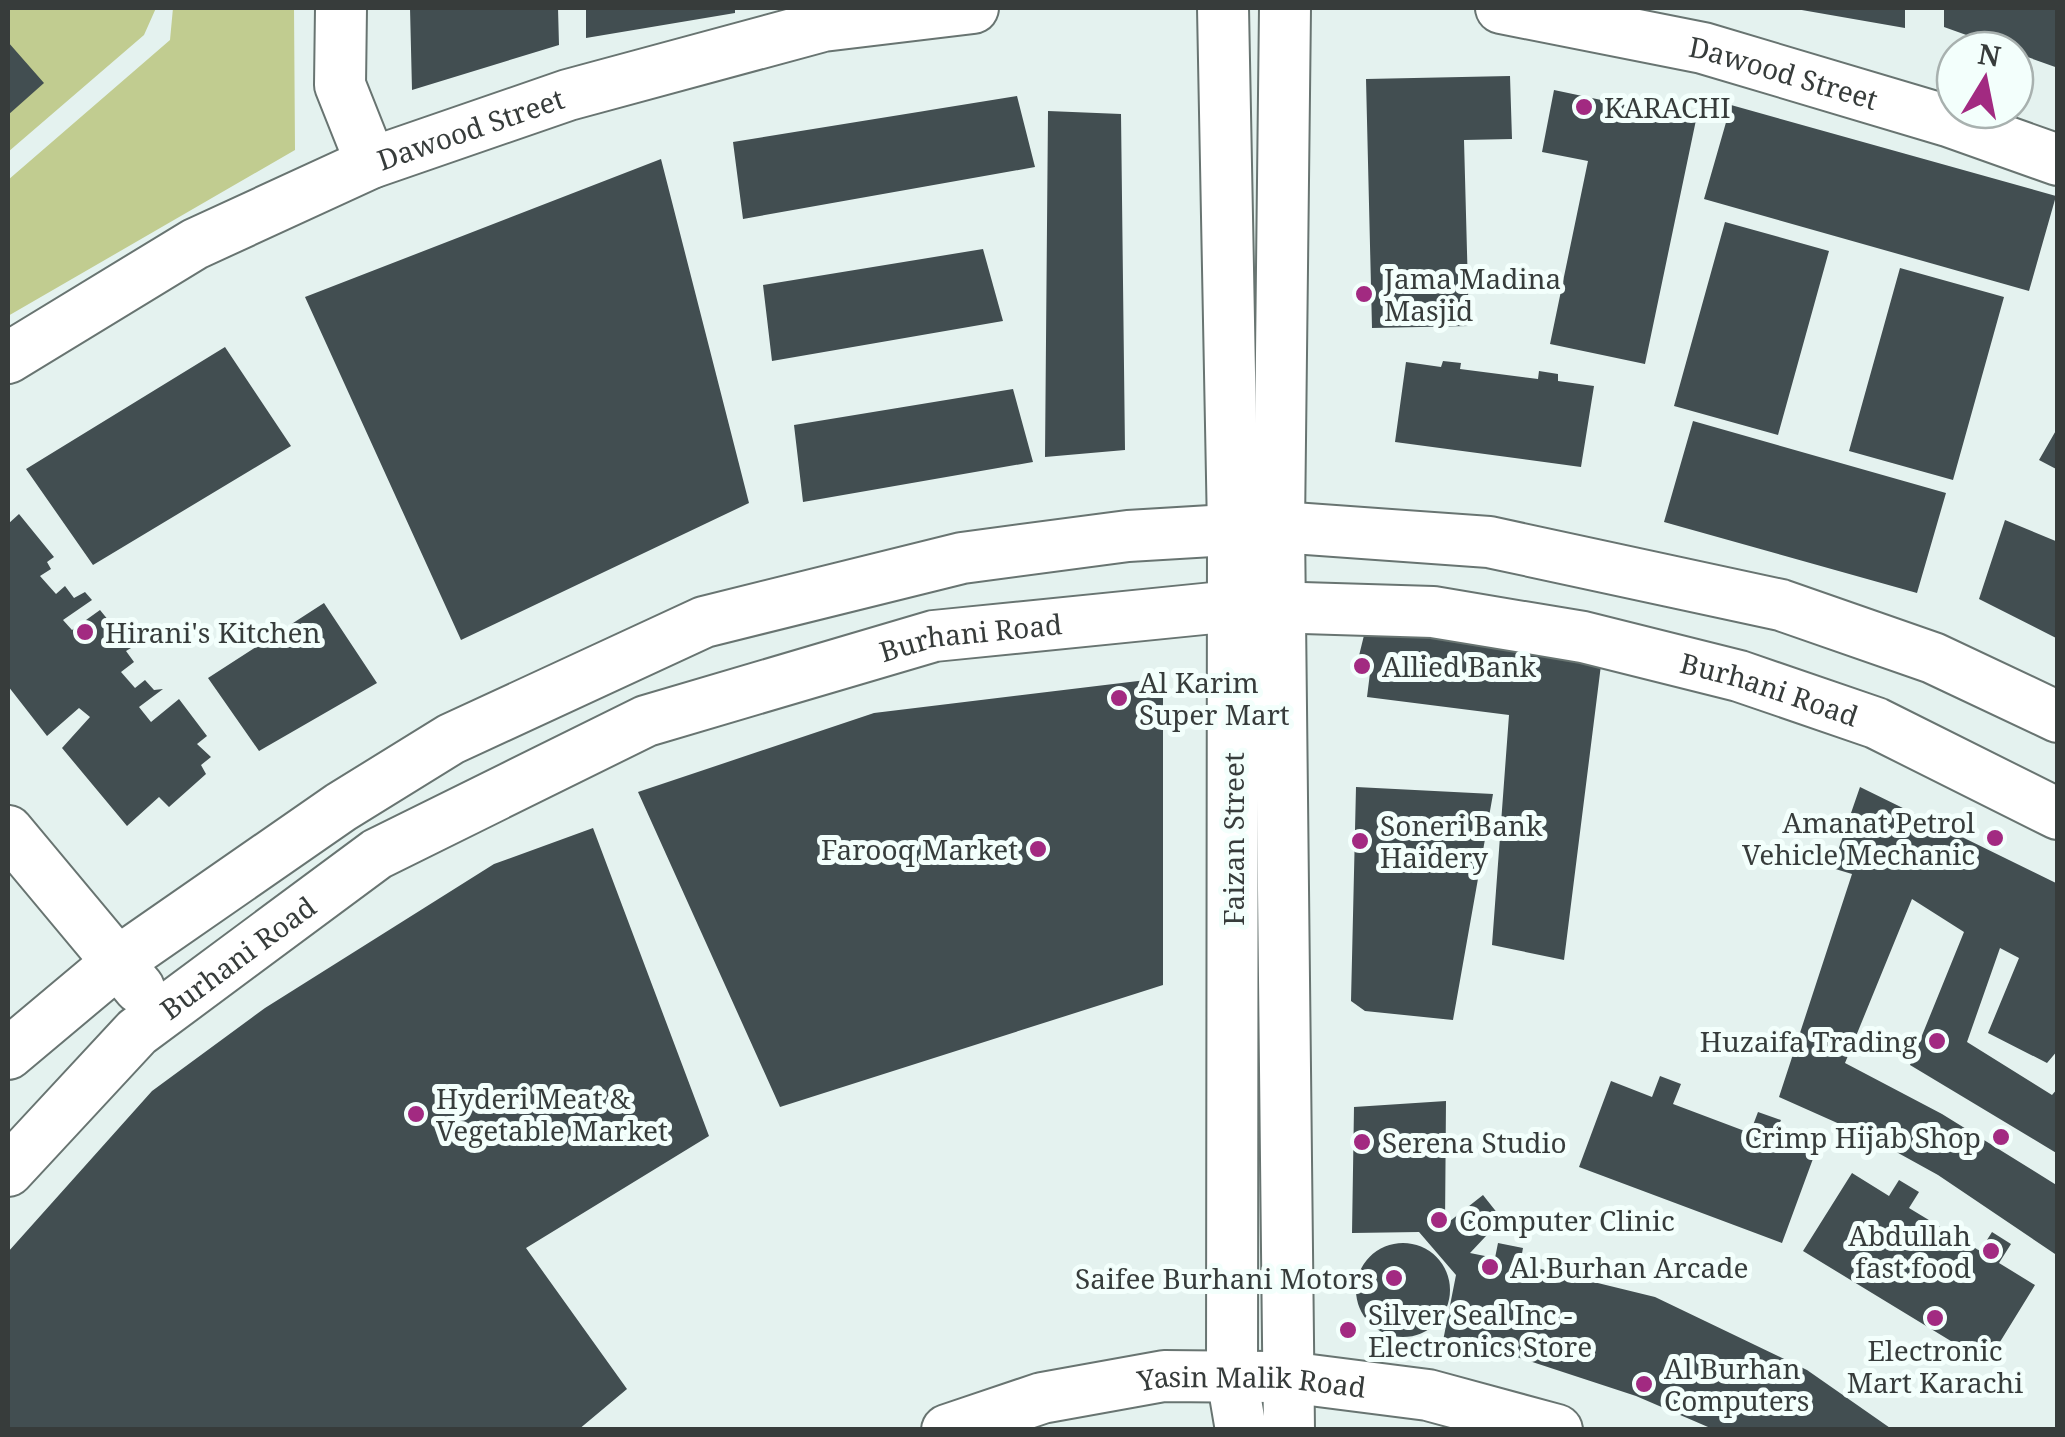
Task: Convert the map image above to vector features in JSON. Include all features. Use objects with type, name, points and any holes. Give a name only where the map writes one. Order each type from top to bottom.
[{"type":"street","points":[[340,8],[340,85],[371,163]]},
{"type":"street","name":"Dawood Street","points":[[8,358],[195,244],[371,163],[568,95],[820,16],[973,8]]},
{"type":"street","name":"Faizan Street","points":[[1223,8],[1256,528]]},
{"type":"street","name":"Faizan Street","points":[[1241,1430],[1232,1377],[1256,528],[1285,8]]},
{"type":"street","name":"Dawood Street","points":[[1501,8],[1703,28],[2058,160]]},
{"type":"street","points":[[8,1054],[119,961],[340,808],[450,740],[704,622],[962,558],[1128,536],[1256,528],[1489,542],[1781,605],[1933,658],[2058,717]]},
{"type":"street","name":"Faizan Street","points":[[1256,606],[1289,1430]]},
{"type":"street","name":"Burhani Road","points":[[8,1171],[137,1032],[377,854],[646,720],[934,636],[1256,606],[1434,612],[1583,637],[1739,676],[1876,722],[2058,814]]},
{"type":"street","points":[[8,832],[119,961],[160,1016]]},
{"type":"street","name":"Yasin Malik Road","points":[[947,1430],[1042,1398],[1164,1376],[1287,1376],[1428,1395],[1558,1430]]},
{"type":"green space","points":[[8,8],[156,8],[144,35],[8,152]]},
{"type":"green space","points":[[173,8],[294,8],[295,150],[8,316],[8,180],[170,40]]},
{"type":"building","points":[[410,8],[558,8],[559,45],[412,90]]},
{"type":"building","points":[[586,8],[735,8],[735,13],[586,38]]},
{"type":"building","points":[[1796,8],[1905,8],[1905,28],[1796,9]]},
{"type":"building","points":[[1944,8],[2058,8],[2058,68],[2035,60],[2035,30],[1944,27]]},
{"type":"building","points":[[8,42],[44,83],[8,115]]},
{"type":"building","points":[[1510,76],[1512,139],[1464,140],[1469,326],[1372,328],[1366,79]]},
{"type":"building","points":[[1554,90],[1696,120],[1645,364],[1550,344],[1588,161],[1542,152]]},
{"type":"building","points":[[1017,96],[1035,167],[743,219],[733,142]]},
{"type":"building","points":[[1731,105],[2056,196],[2029,291],[1704,199]]},
{"type":"building","points":[[1048,111],[1121,114],[1125,450],[1045,457]]},
{"type":"building","points":[[661,159],[749,503],[461,640],[305,297]]},
{"type":"building","points":[[1725,222],[1829,251],[1778,435],[1674,406]]},
{"type":"building","points":[[983,249],[1003,321],[772,361],[763,285]]},
{"type":"building","points":[[1900,268],[2004,297],[1953,480],[1849,451]]},
{"type":"building","points":[[225,347],[291,446],[93,565],[26,469]]},
{"type":"building","points":[[1443,361],[1461,363],[1460,369],[1538,379],[1539,371],[1558,374],[1558,381],[1594,386],[1581,467],[1395,442],[1406,362],[1441,367]]},
{"type":"building","points":[[1013,389],[1033,462],[803,502],[794,425]]},
{"type":"building","points":[[1693,421],[1946,493],[1917,593],[1664,522]]},
{"type":"building","points":[[2058,427],[2058,470],[2039,460]]},
{"type":"building","points":[[19,514],[54,557],[47,562],[51,569],[40,576],[56,594],[65,586],[74,598],[85,592],[92,600],[63,620],[72,630],[100,610],[131,648],[126,651],[134,662],[121,672],[135,688],[145,680],[154,690],[163,689],[139,707],[151,722],[179,699],[207,736],[197,744],[211,757],[201,765],[206,774],[169,807],[159,797],[127,826],[62,748],[90,717],[79,708],[47,736],[8,686],[8,524]]},
{"type":"building","points":[[2005,520],[2058,542],[2058,639],[1979,599]]},
{"type":"building","points":[[324,603],[377,683],[259,751],[208,678]]},
{"type":"building","points":[[1368,619],[1603,649],[1564,960],[1492,945],[1509,715],[1367,697],[1370,673],[1355,672]]},
{"type":"building","points":[[1163,678],[1163,985],[780,1107],[638,792],[874,713]]},
{"type":"building","points":[[1356,787],[1493,794],[1453,1020],[1365,1011],[1351,1001]]},
{"type":"building","points":[[1860,787],[2058,884],[2058,1050],[2047,1063],[1988,1033],[2019,958],[2000,948],[1967,1042],[2052,1095],[2058,1088],[2058,1154],[1910,1065],[1964,932],[1912,899],[1845,1063],[1942,1114],[2058,1186],[2058,1256],[1938,1175],[1871,1138],[1779,1097],[1852,874],[1832,868]]},
{"type":"building","name":"Hyderi Meat & Vegetable Market","points":[[593,828],[709,1136],[526,1248],[627,1389],[578,1430],[8,1430],[8,1252],[152,1091],[265,1008],[494,864]]},
{"type":"building","points":[[1660,1076],[1681,1084],[1673,1104],[1750,1133],[1758,1112],[1781,1120],[1772,1141],[1814,1156],[1782,1243],[1579,1167],[1611,1081],[1652,1097]]},
{"type":"building","name":"Al Burhan Arcade","points":[[1446,1101],[1445,1225],[1483,1195],[1502,1219],[1470,1253],[1495,1258],[1498,1243],[1523,1248],[1520,1264],[1655,1297],[1807,1370],[1893,1430],[1715,1430],[1636,1396],[1511,1355],[1442,1346],[1456,1275],[1419,1232],[1352,1233],[1354,1107]]},
{"type":"building","points":[[1852,1173],[1889,1196],[1899,1180],[1919,1192],[1909,1208],[1980,1251],[1992,1232],[2011,1244],[1999,1263],[2035,1285],[1987,1363],[1803,1251]]},
{"type":"building","points":[[1403,1243],[1421,1246],[1436,1257],[1447,1272],[1447,1308],[1436,1323],[1421,1334],[1403,1337],[1385,1334],[1370,1323],[1359,1308],[1356,1290],[1359,1272],[1370,1257],[1385,1246]]},
{"type":"place","name":"KARACHI","points":[[1584,107]]},
{"type":"place","name":"Jama Madina Masjid","points":[[1364,294]]},
{"type":"place","name":"Hirani's Kitchen","points":[[85,632]]},
{"type":"place","name":"Allied Bank","points":[[1362,666]]},
{"type":"place","name":"Al Karim Super Mart","points":[[1119,698]]},
{"type":"place","name":"Amanat Petrol Vehicle Mechanic","points":[[1995,838]]},
{"type":"place","name":"Soneri Bank Haidery","points":[[1360,841]]},
{"type":"place","name":"Farooq Market","points":[[1038,849]]},
{"type":"place","name":"Huzaifa Trading","points":[[1937,1041]]},
{"type":"place","name":"Hyderi Meat & Vegetable Market","points":[[416,1114]]},
{"type":"place","name":"Crimp Hijab Shop","points":[[2001,1137]]},
{"type":"place","name":"Serena Studio","points":[[1362,1142]]},
{"type":"place","name":"Computer Clinic","points":[[1439,1220]]},
{"type":"place","name":"Abdullah fast food","points":[[1991,1251]]},
{"type":"place","name":"Al Burhan Arcade","points":[[1490,1267]]},
{"type":"place","name":"Saifee Burhani Motors","points":[[1394,1278]]},
{"type":"place","name":"Electronic Mart Karachi","points":[[1935,1318]]},
{"type":"place","name":"Silver Seal Inc - Electronics Store","points":[[1348,1330]]},
{"type":"place","name":"Al Burhan Computers","points":[[1644,1384]]}]
